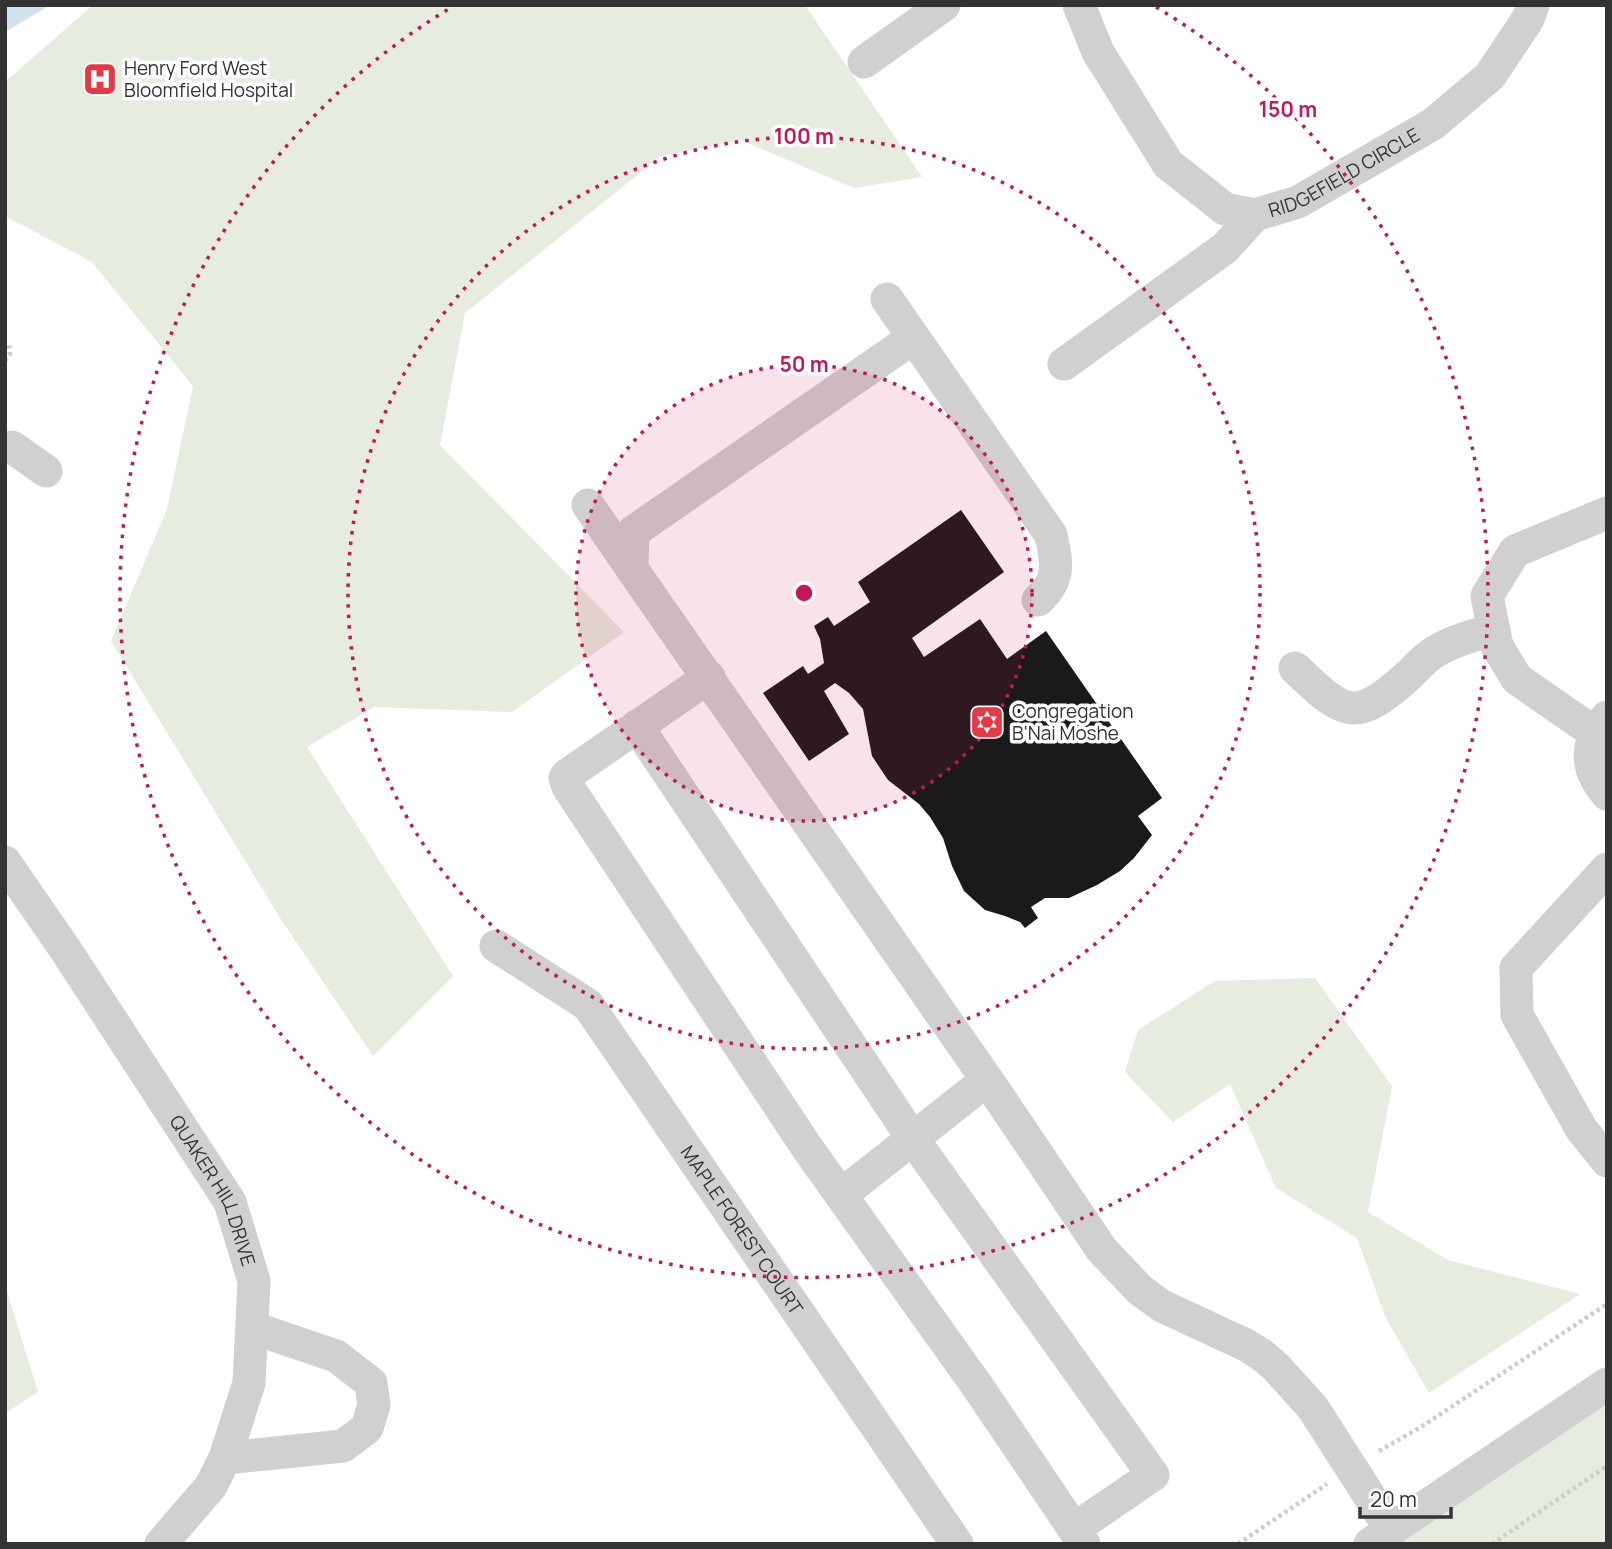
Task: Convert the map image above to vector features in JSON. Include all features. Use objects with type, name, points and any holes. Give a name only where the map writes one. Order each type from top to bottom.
[{"type":"street","points":[[864,62],[944,5]]},
{"type":"street","name":"RIDGEFIELD CIRCLE","points":[[1079,5],[1098,52],[1168,164],[1225,209],[1255,215],[1298,202],[1433,124],[1490,76],[1528,19],[1534,5]]},
{"type":"street","points":[[1064,364],[1225,248],[1255,215]]},
{"type":"street","points":[[887,299],[1051,535],[1056,558],[1055,579],[1038,600]]},
{"type":"street","points":[[632,569],[633,532],[913,338]]},
{"type":"street","points":[[7,440],[46,471]]},
{"type":"street","points":[[588,505],[1115,1266],[1162,1306],[1246,1345],[1276,1367],[1313,1408],[1381,1537],[1607,1384]]},
{"type":"street","points":[[1607,513],[1515,551],[1487,596],[1497,646],[1517,680],[1601,725],[1590,746],[1590,763],[1595,779],[1607,794]]},
{"type":"street","points":[[1295,668],[1327,698],[1348,708],[1370,705],[1390,692],[1436,650],[1464,638],[1494,630]]},
{"type":"street","points":[[637,726],[913,1139],[1153,1475],[1079,1536],[978,1387],[841,1195],[568,787],[565,778],[567,775],[637,726],[709,677]]},
{"type":"street","name":"QUAKER HILL DRIVE","points":[[5,862],[230,1202],[254,1281],[249,1382],[225,1458],[211,1486],[161,1544]]},
{"type":"street","points":[[1607,869],[1516,968],[1517,1015],[1583,1130],[1607,1160]]},
{"type":"street","name":"MAPLE FOREST COURT","points":[[496,946],[588,1005],[957,1544]]},
{"type":"street","points":[[841,1195],[988,1080]]},
{"type":"street","points":[[225,1458],[343,1446],[367,1428],[374,1405],[371,1383],[336,1356],[253,1328]]},
{"type":"path","points":[[5,361],[9,354],[9,345]]},
{"type":"path","points":[[1420,1427],[1607,1304]]},
{"type":"path","points":[[1492,1544],[1607,1466]]},
{"type":"shaded area","points":[[93,5],[805,5],[922,177],[854,188],[741,140],[661,156],[465,313],[440,445],[624,632],[512,712],[374,707],[307,747],[453,976],[373,1056],[280,918],[111,641],[167,509],[193,386],[92,262],[5,216],[5,82]]},
{"type":"shaded area","points":[[1315,978],[1392,1086],[1368,1212],[1448,1260],[1580,1294],[1429,1393],[1385,1316],[1357,1238],[1276,1188],[1230,1084],[1173,1122],[1125,1072],[1138,1030],[1215,981]]},
{"type":"shaded area","points":[[5,1285],[38,1392],[5,1413]]},
{"type":"shaded area","points":[[1607,1380],[1607,1544],[1366,1544]]},
{"type":"water","points":[[5,5],[50,5],[5,32]]},
{"type":"building","name":"Congregation B'Nai Moshe","points":[[961,510],[1004,572],[912,638],[924,657],[980,619],[1007,659],[1046,631],[1162,798],[1138,816],[1152,835],[1134,858],[1120,871],[1069,898],[1045,898],[1031,907],[1038,918],[1025,928],[1020,922],[985,910],[964,891],[943,838],[930,817],[919,804],[888,780],[872,756],[863,709],[849,693],[835,683],[824,691],[849,734],[809,761],[763,693],[803,666],[808,674],[824,663],[820,639],[814,626],[828,617],[834,626],[870,602],[858,582]]},
{"type":"place","name":"Henry Ford West Bloomfield Hospital","points":[[100,79]]},
{"type":"place","name":"Congregation B'Nai Moshe","points":[[987,722]]}]
